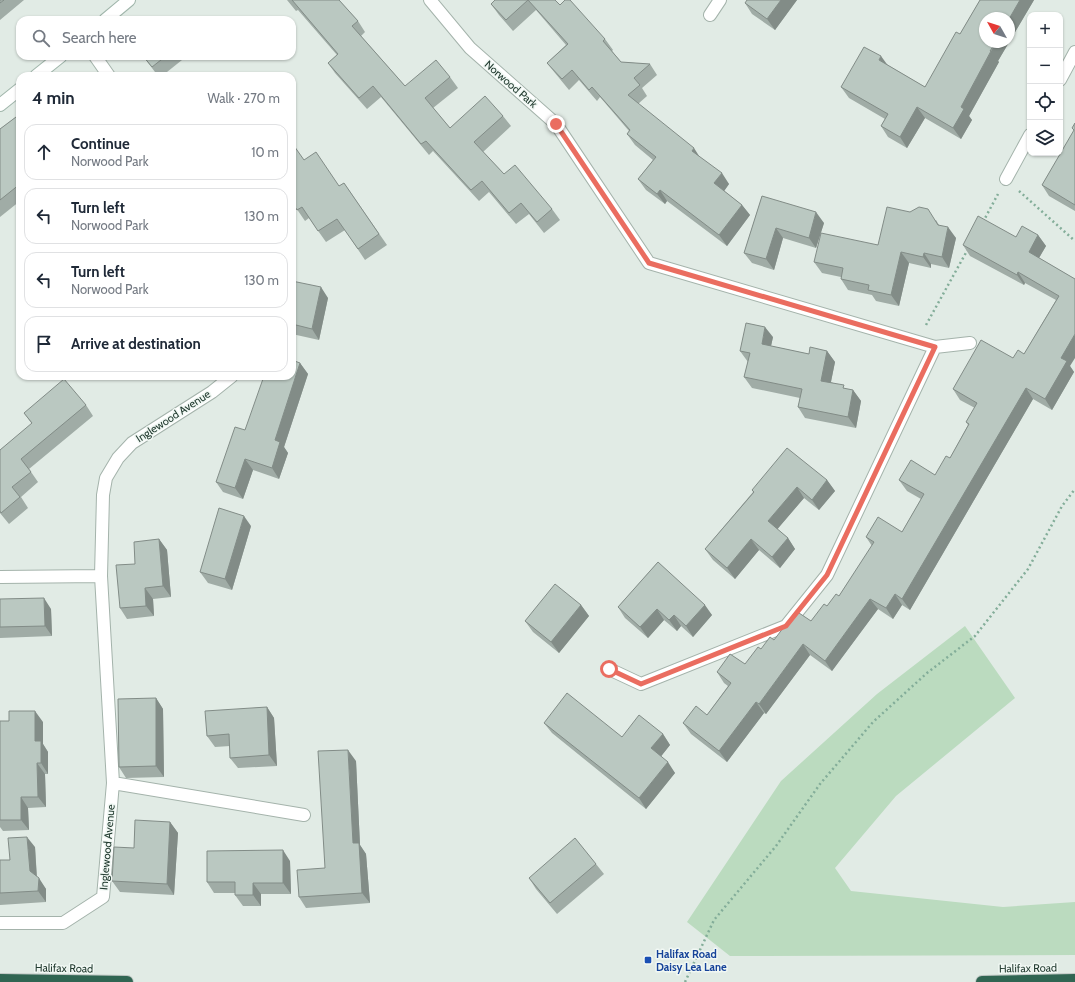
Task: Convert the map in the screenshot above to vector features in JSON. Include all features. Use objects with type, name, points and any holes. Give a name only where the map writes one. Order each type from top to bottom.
[{"type":"highway","name":"Halifax Road","points":[[0,980],[127,982]]},
{"type":"highway","name":"Halifax Road","points":[[982,982],[1075,980]]},
{"type":"street","points":[[110,16],[129,0]]},
{"type":"street","name":"Norwood Park","points":[[430,0],[470,48],[556,124],[649,263],[935,347],[970,343]]},
{"type":"street","points":[[710,15],[720,0]]},
{"type":"street","points":[[1063,74],[1075,52]]},
{"type":"street","points":[[41,72],[56,60]]},
{"type":"street","points":[[97,60],[106,72]]},
{"type":"street","points":[[0,105],[16,92]]},
{"type":"street","points":[[1006,179],[1027,140]]},
{"type":"street","points":[[609,669],[641,684],[786,626],[827,575],[935,347]]},
{"type":"street","name":"Inglewood Avenue","points":[[0,923],[63,923],[103,897],[113,782],[101,576],[103,495],[106,478],[118,458],[132,443],[212,392],[227,380]]},
{"type":"street","points":[[0,577],[101,576]]},
{"type":"street","points":[[113,782],[304,815]]},
{"type":"path","points":[[980,226],[1006,179],[1075,242]]},
{"type":"path","points":[[917,341],[969,247]]},
{"type":"path","points":[[685,982],[714,920],[776,846],[820,784],[873,722],[927,673],[975,636],[1028,569],[1062,506],[1075,489]]},
{"type":"green space","points":[[965,626],[1015,698],[896,796],[835,868],[851,891],[1003,907],[1075,902],[1075,955],[730,956],[687,922],[781,781],[877,694]]},
{"type":"building","points":[[292,0],[339,0],[358,21],[352,26],[405,86],[436,60],[450,77],[425,98],[450,128],[485,96],[503,116],[474,142],[504,174],[515,165],[552,209],[537,222],[521,203],[509,213],[482,181],[471,190],[426,141],[421,144],[373,86],[359,98],[328,63],[338,54]]},
{"type":"building","points":[[495,0],[528,0],[506,20],[491,4]]},
{"type":"building","points":[[528,0],[555,0],[560,5],[565,0],[570,0],[605,39],[603,41],[621,62],[650,64],[634,78],[640,85],[628,95],[694,148],[692,151],[722,173],[714,183],[742,205],[719,235],[660,190],[657,194],[638,179],[656,157],[627,134],[630,130],[592,87],[589,90],[572,70],[562,79],[547,63],[568,44]]},
{"type":"building","points":[[747,0],[781,0],[767,19],[745,3]]},
{"type":"building","points":[[980,0],[1020,0],[1013,12],[979,12],[979,48],[992,48],[961,107],[964,109],[953,128],[917,107],[900,137],[881,126],[888,114],[841,87],[864,47],[881,56],[879,60],[925,87],[956,32],[960,34]]},
{"type":"building","points":[[146,60],[161,60],[152,67]]},
{"type":"building","points":[[16,117],[16,187],[0,200],[0,129]]},
{"type":"building","points":[[1075,123],[1075,205],[1042,185],[1059,156],[1063,156],[1063,149],[1074,130],[1072,128]]},
{"type":"building","points":[[296,149],[304,160],[316,152],[339,186],[344,183],[379,234],[358,249],[337,219],[318,231],[302,207],[297,210]]},
{"type":"building","points":[[762,196],[816,212],[809,238],[776,228],[766,259],[744,253]]},
{"type":"building","points":[[887,207],[910,212],[919,207],[928,209],[938,225],[948,227],[942,257],[924,253],[923,257],[901,252],[891,295],[868,290],[869,285],[841,279],[843,268],[814,262],[821,233],[878,245]]},
{"type":"building","points":[[978,216],[1016,237],[1022,226],[1038,235],[1029,252],[1075,279],[1075,334],[1061,358],[1067,361],[1045,399],[1026,388],[902,599],[895,594],[886,608],[870,599],[825,661],[803,644],[759,704],[756,702],[719,751],[683,723],[696,706],[707,715],[731,683],[717,672],[730,654],[745,664],[758,647],[761,649],[770,637],[774,640],[796,611],[811,621],[824,604],[827,606],[836,594],[839,596],[874,542],[866,537],[878,517],[902,532],[924,494],[899,480],[911,460],[935,475],[946,456],[950,458],[969,424],[966,422],[977,403],[953,389],[981,340],[1013,358],[1018,350],[1024,354],[1059,296],[1018,272],[1017,275],[963,245]]},
{"type":"building","points":[[296,282],[321,287],[312,329],[296,325]]},
{"type":"building","points":[[746,323],[765,327],[762,344],[809,354],[810,347],[827,351],[821,381],[844,385],[843,388],[853,390],[848,417],[798,407],[802,389],[744,377],[750,353],[740,351]]},
{"type":"building","points":[[296,362],[300,363],[296,375]]},
{"type":"building","points":[[63,380],[65,380],[86,405],[21,459],[31,472],[12,487],[20,497],[1,513],[0,450],[32,423],[24,413]]},
{"type":"building","points":[[263,380],[294,380],[275,440],[280,442],[272,468],[245,459],[235,488],[216,482],[235,427],[245,430]]},
{"type":"building","points":[[787,448],[827,480],[812,500],[797,487],[768,521],[788,538],[772,557],[751,539],[727,568],[705,549],[754,492],[752,490]]},
{"type":"building","points":[[219,508],[244,516],[225,579],[200,572]]},
{"type":"building","points":[[159,539],[163,586],[145,588],[146,606],[120,608],[116,565],[135,564],[134,542]]},
{"type":"building","points":[[658,562],[705,605],[686,626],[674,615],[669,620],[657,609],[640,627],[618,607]]},
{"type":"building","points":[[555,584],[581,605],[551,642],[525,621]]},
{"type":"building","points":[[44,598],[45,626],[0,627],[0,599]]},
{"type":"building","points":[[567,693],[622,737],[639,715],[663,734],[651,748],[668,762],[639,798],[544,723]]},
{"type":"building","points":[[156,698],[156,766],[119,767],[118,699]]},
{"type":"building","points":[[267,707],[269,755],[230,758],[229,734],[207,736],[205,711]]},
{"type":"building","points":[[9,711],[35,711],[35,741],[41,741],[41,763],[37,763],[38,797],[21,797],[21,820],[0,820],[0,721],[9,721]]},
{"type":"building","points":[[348,750],[353,843],[359,843],[362,893],[299,897],[297,870],[325,868],[318,751]]},
{"type":"building","points":[[135,820],[170,822],[167,884],[112,881],[114,847],[134,848]]},
{"type":"building","points":[[27,837],[30,871],[39,878],[38,891],[0,893],[0,860],[10,860],[8,838]]},
{"type":"building","points":[[575,838],[596,864],[550,903],[529,878]]},
{"type":"building","points":[[283,850],[283,883],[253,883],[253,895],[235,895],[235,882],[207,882],[207,851]]},
{"type":"place","name":"Halifax Road Daisy Lea Lane","points":[[648,960]]},
{"type":"route","points":[[556,124],[649,263],[935,347],[827,575],[786,626],[641,684],[609,669]]}]
